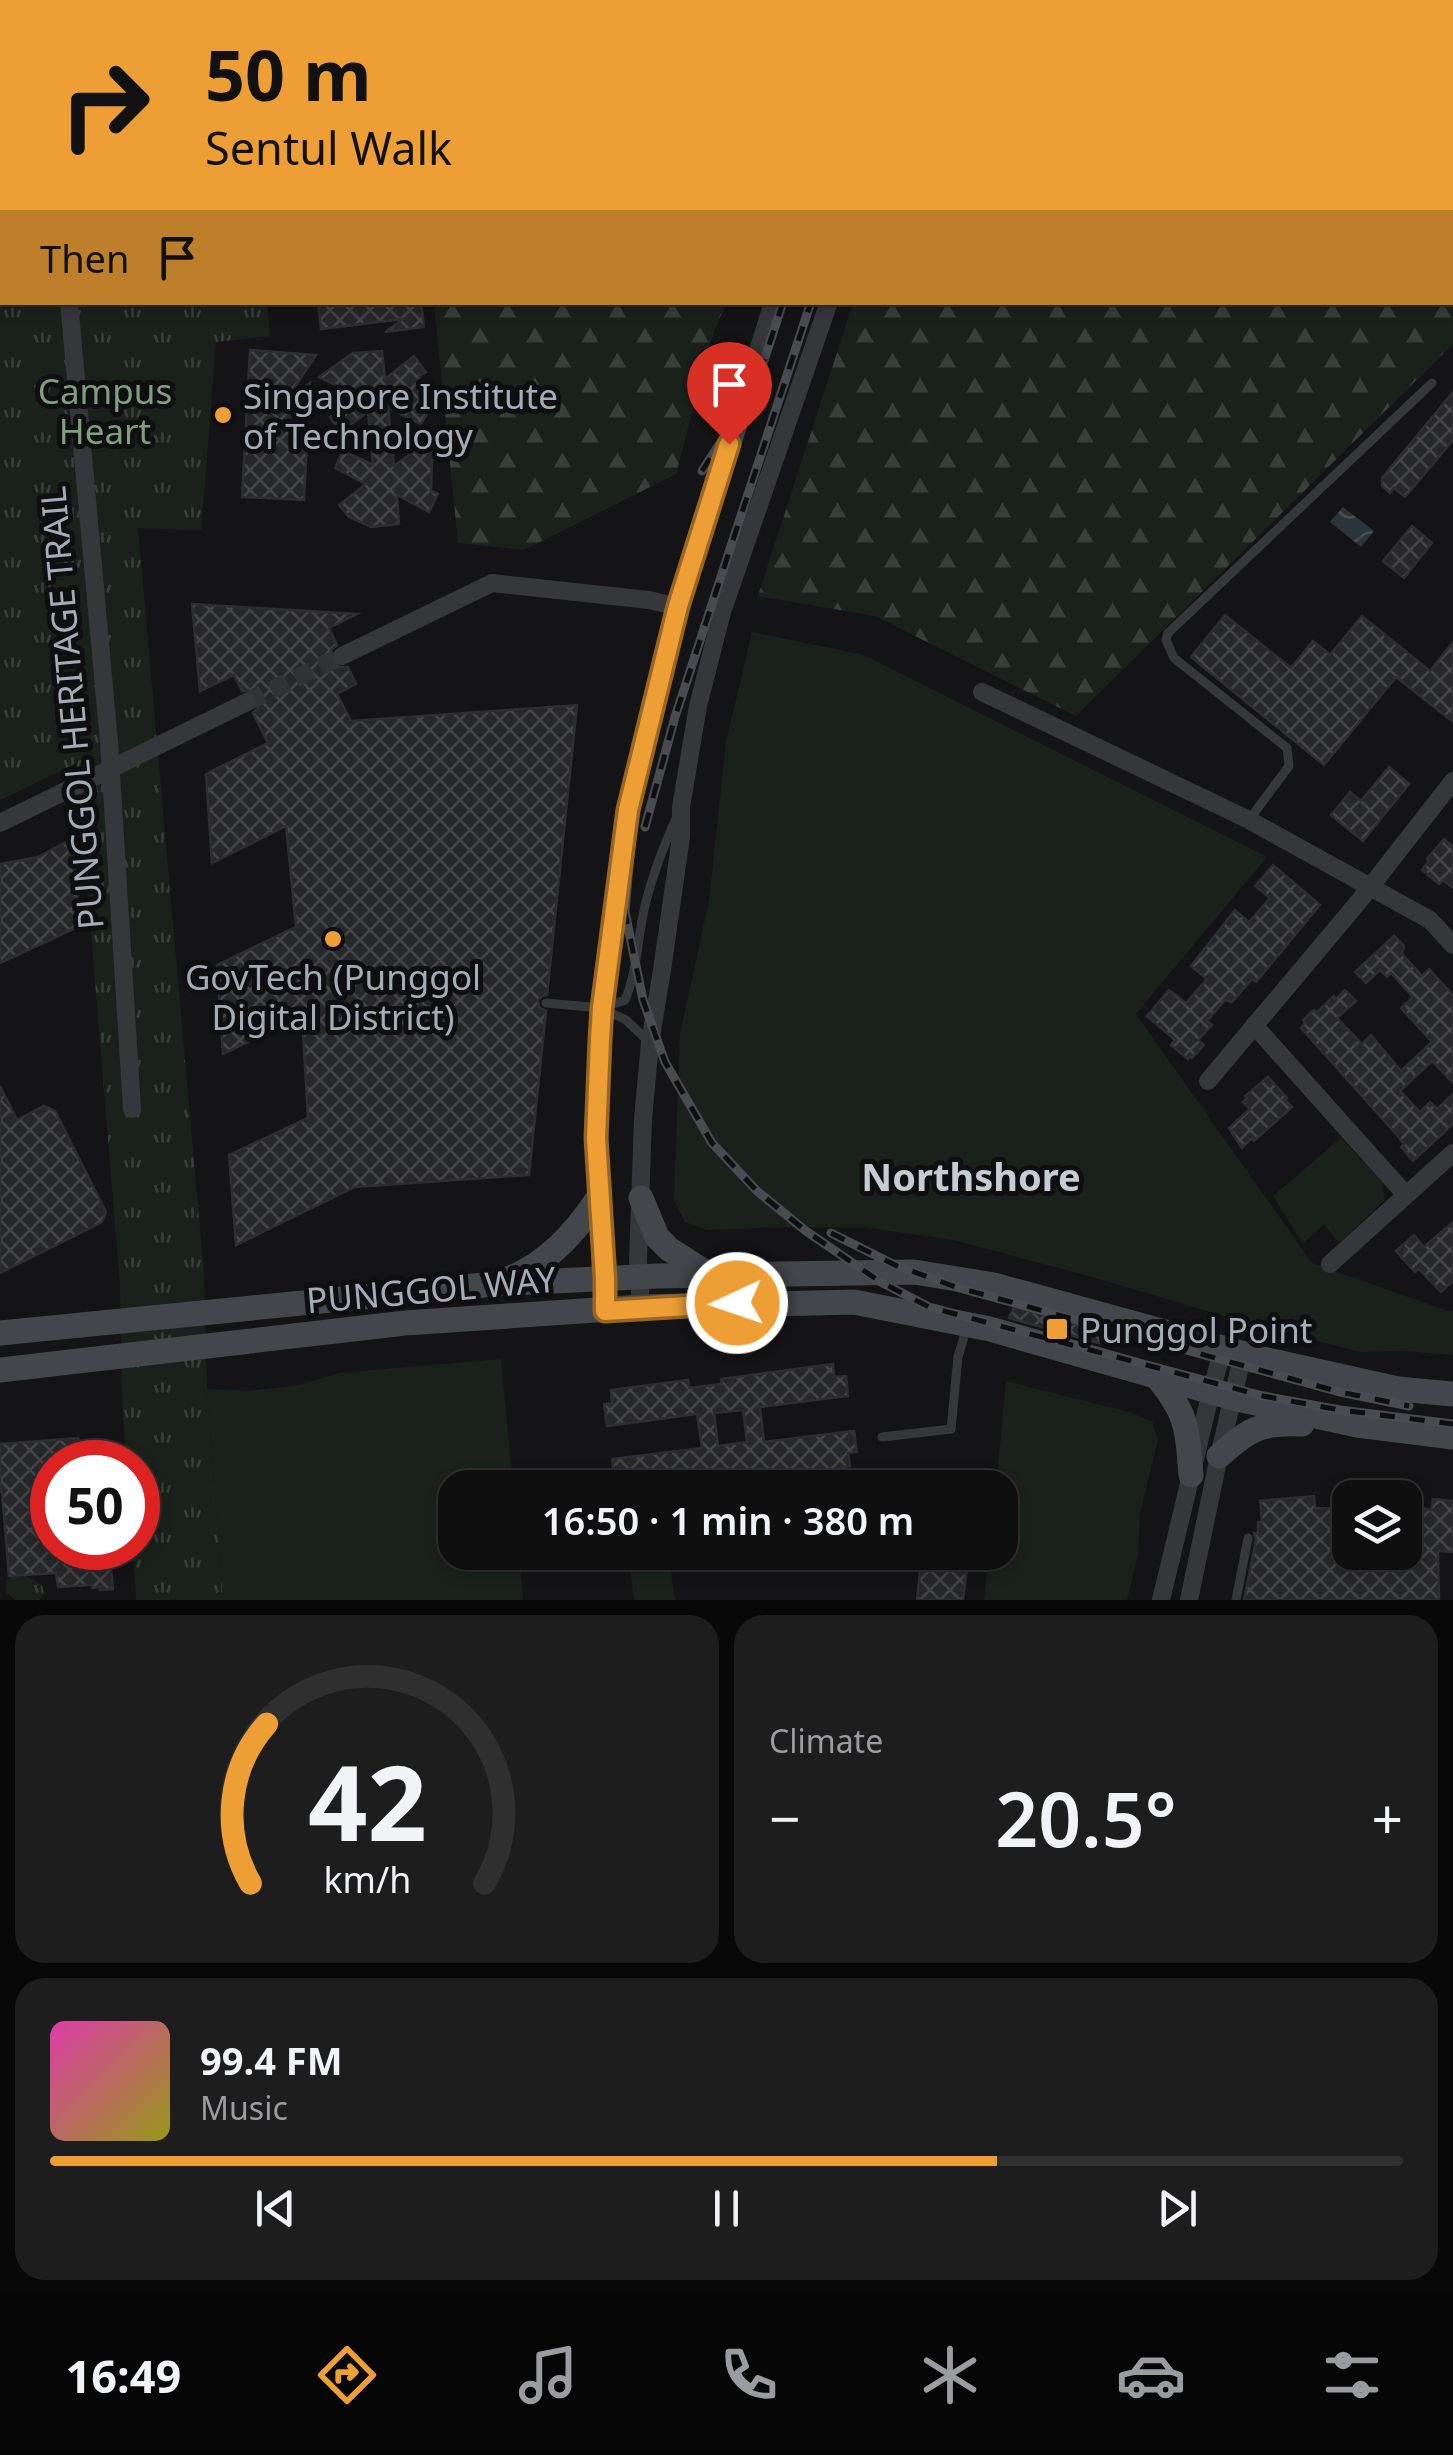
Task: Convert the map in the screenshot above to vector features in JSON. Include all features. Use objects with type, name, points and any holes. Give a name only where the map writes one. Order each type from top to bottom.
[{"type":"main road","points":[[494,1284],[527,1272],[540,1262],[580,1226],[598,1198]]},
{"type":"main road","points":[[640,1198],[656,1237],[711,1276]]},
{"type":"main road","name":"PUNGGOL WAY","points":[[0,1333],[494,1284],[638,1276],[914,1272],[994,1286],[1233,1351],[1398,1389],[1453,1394]]},
{"type":"main road","name":"PUNGGOL WAY","points":[[0,1370],[406,1323],[641,1307],[854,1302],[968,1324],[1222,1395],[1357,1426],[1453,1437]]},
{"type":"main road","points":[[1156,1376],[1184,1416],[1192,1475]]},
{"type":"main road","points":[[1219,1456],[1252,1430],[1275,1423],[1357,1426]]},
{"type":"street","name":"PUNGGOL HERITAGE TRAIL","points":[[69,305],[109,742],[132,1110]]},
{"type":"street","points":[[605,1311],[596,1138],[602,1008],[628,810],[678,606],[772,305]]},
{"type":"street","points":[[641,1307],[640,1198],[650,1043],[698,706],[722,612],[828,305]]},
{"type":"street","points":[[342,656],[492,583],[678,606]]},
{"type":"street","points":[[982,692],[1249,820],[1430,920],[1453,944]]},
{"type":"street","points":[[0,823],[247,702]]},
{"type":"street","points":[[1208,1081],[1453,781]]},
{"type":"street","points":[[1254,1025],[1406,1196]]},
{"type":"street","points":[[1330,1264],[1453,1153]]},
{"type":"street","points":[[1161,1600],[1192,1475],[1222,1395],[1233,1351]]},
{"type":"street","points":[[1190,1600],[1219,1456],[1222,1395]]},
{"type":"lane","points":[[1249,820],[1289,766],[1287,748],[1174,658],[1166,640],[1168,633],[1432,383]]},
{"type":"lane","points":[[602,1008],[625,1000],[633,982],[644,907],[681,808]]},
{"type":"lane","points":[[546,1004],[602,1008],[626,1020],[650,1043]]},
{"type":"lane","points":[[882,1437],[951,1429],[958,1357],[968,1324]]},
{"type":"lane","points":[[1236,1600],[1248,1538]]},
{"type":"green space","name":"Campus Heart","points":[[0,305],[267,305],[270,336],[216,342],[201,530],[138,528],[204,1275],[207,1389],[223,1600],[136,1600],[134,1570],[160,1570],[160,1440],[125,1440],[120,1283],[77,763],[0,800]]},
{"type":"green space","points":[[434,305],[725,305],[713,334],[676,474],[524,550],[458,543]]},
{"type":"green space","points":[[852,305],[1453,305],[1453,344],[1076,716],[875,616],[758,596]]},
{"type":"green space","points":[[752,632],[864,655],[1267,857],[1136,1014],[1312,1263],[1453,1310],[1453,1355],[1361,1352],[953,1240],[863,1227],[707,1230],[685,1222],[674,1201],[680,1034],[709,900],[726,742]]},
{"type":"green space","points":[[1341,1138],[1383,1183],[1384,1201],[1339,1243],[1324,1224],[1303,1244],[1273,1196]]},
{"type":"green space","points":[[501,1359],[511,1470],[438,1470],[438,1570],[520,1570],[523,1600],[223,1600],[207,1389],[247,1391],[300,1385],[339,1373]]},
{"type":"green space","points":[[1006,1381],[1152,1421],[1158,1440],[1140,1513],[1138,1554],[1127,1600],[984,1600],[987,1570],[1018,1570],[1018,1470],[998,1470]]},
{"type":"green space","points":[[630,1570],[671,1570],[675,1600],[634,1600]]},
{"type":"green space","points":[[26,1576],[42,1585],[44,1594],[40,1600],[15,1600],[6,1592],[6,1581],[11,1577]]},
{"type":"water","points":[[1343,507],[1374,531],[1361,547],[1330,522]]},
{"type":"building","points":[[318,305],[421,305],[424,327],[385,332],[403,319],[321,329]]},
{"type":"building","points":[[250,350],[316,355],[287,399],[310,383],[304,500],[242,497]]},
{"type":"building","points":[[382,351],[385,379],[414,356],[426,372],[419,376],[428,412],[421,424],[388,408],[394,466],[424,444],[435,458],[431,491],[438,494],[429,512],[397,495],[399,524],[371,527],[349,517],[339,505],[366,484],[335,468],[343,451],[373,465],[368,412],[340,432],[330,417],[358,396],[319,377],[353,353]]},
{"type":"building","points":[[1453,392],[1453,440],[1405,497],[1394,488],[1390,493],[1382,486],[1382,478]]},
{"type":"building","points":[[1412,526],[1432,543],[1404,578],[1383,561]]},
{"type":"building","points":[[192,604],[357,614],[329,628],[337,645],[331,650],[330,661],[336,667],[348,667],[356,684],[337,694],[351,721],[577,705],[547,995],[538,1001],[546,1011],[529,1175],[355,1187],[236,1245],[229,1155],[308,1118],[302,1016],[223,1054],[217,965],[296,927],[286,826],[212,863],[206,774],[268,743],[253,713],[259,697],[253,691],[242,691],[234,675],[200,691]]},
{"type":"building","points":[[1225,615],[1291,668],[1313,641],[1330,655],[1362,616],[1430,671],[1453,642],[1453,722],[1396,677],[1324,765],[1191,657]]},
{"type":"building","points":[[1389,767],[1409,784],[1363,841],[1331,815],[1350,792],[1361,801]]},
{"type":"building","points":[[72,839],[80,926],[0,963],[0,864],[38,857]]},
{"type":"building","points":[[1444,839],[1453,847],[1453,888],[1443,880],[1439,884],[1422,870]]},
{"type":"building","points":[[1273,865],[1320,905],[1256,982],[1252,979],[1232,1002],[1225,1000],[1207,1021],[1212,1025],[1198,1040],[1204,1045],[1188,1059],[1171,1045],[1175,1040],[1147,1016],[1169,990],[1186,1003],[1207,979],[1191,966],[1235,910],[1249,922],[1270,898],[1255,886]]},
{"type":"building","points":[[1394,936],[1404,946],[1402,954],[1422,976],[1429,969],[1453,995],[1453,1083],[1432,1061],[1400,1091],[1420,1112],[1430,1102],[1437,1109],[1453,1094],[1453,1124],[1413,1161],[1396,1134],[1301,1028],[1303,1020],[1314,1010],[1316,1013],[1345,990],[1356,1001],[1337,1018],[1362,1044],[1371,1035],[1401,1071],[1432,1042],[1401,1008],[1413,997],[1391,973],[1387,977],[1380,970],[1366,983],[1355,972]]},
{"type":"building","points":[[1268,1077],[1292,1107],[1242,1148],[1229,1128],[1250,1109],[1243,1102],[1245,1096]]},
{"type":"building","points":[[0,1086],[17,1120],[44,1106],[55,1111],[106,1212],[102,1222],[0,1273]]},
{"type":"building","points":[[1453,1222],[1453,1281],[1441,1292],[1396,1251],[1414,1235],[1424,1247]]},
{"type":"building","points":[[1014,1307],[1101,1331],[1102,1338],[1099,1343],[1009,1318]]},
{"type":"building","points":[[833,1364],[834,1377],[846,1376],[848,1396],[760,1407],[764,1442],[854,1431],[857,1452],[848,1453],[850,1466],[843,1470],[613,1470],[612,1459],[702,1448],[697,1414],[607,1426],[604,1404],[612,1403],[611,1390],[688,1380],[689,1388],[722,1384],[721,1379]],"holes":[[[743,1410],[747,1442],[718,1446],[714,1413]]]},
{"type":"building","points":[[30,1442],[30,1570],[111,1570],[113,1589],[100,1590],[92,1585],[58,1587],[56,1573],[9,1576],[0,1492],[0,1444]]},
{"type":"building","points":[[1314,1496],[1315,1508],[1332,1508],[1332,1570],[1422,1570],[1422,1508],[1431,1510],[1433,1499],[1453,1501],[1453,1552],[1438,1551],[1439,1600],[1244,1600],[1256,1540],[1254,1533],[1258,1533],[1258,1522],[1262,1522],[1260,1501]]},
{"type":"building","points":[[920,1570],[967,1570],[963,1600],[917,1600]]},
{"type":"tunnel","points":[[247,702],[342,656]]},
{"type":"railway","points":[[782,305],[651,708],[632,829],[625,912],[643,1000],[665,1062],[712,1143],[757,1191],[806,1231],[879,1281],[929,1307],[1263,1396],[1453,1424]]},
{"type":"railway","points":[[645,827],[675,717],[810,305]]},
{"type":"railway","points":[[702,471],[738,416]]},
{"type":"railway","points":[[831,1233],[897,1266],[956,1287],[1340,1392],[1409,1406]]},
{"type":"place","name":"Singapore Institute of Technology","points":[[223,415]]},
{"type":"place","name":"GovTech (Punggol Digital District)","points":[[333,939]]},
{"type":"place","name":"Punggol Point","points":[[1057,1329]]},
{"type":"district","name":"Northshore","points":[[971,1176]]},
{"type":"route","points":[[729,444],[678,606],[628,810],[602,1008],[596,1138],[605,1311],[737,1303]]}]
